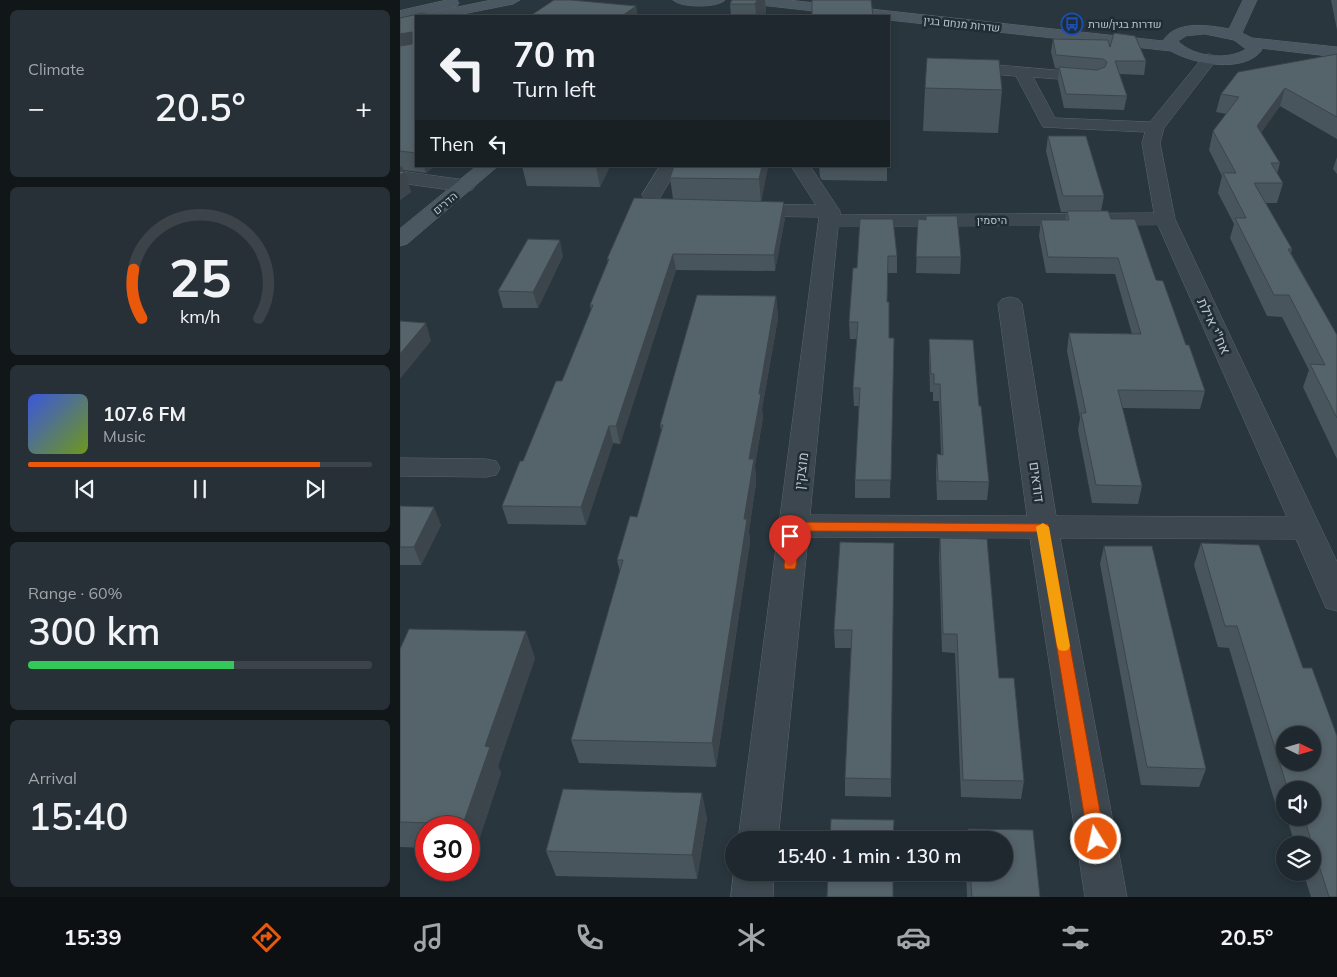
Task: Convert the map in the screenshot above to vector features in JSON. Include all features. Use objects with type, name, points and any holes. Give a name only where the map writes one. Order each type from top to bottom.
[{"type":"street","points":[[400,15],[468,0]]},
{"type":"street","points":[[438,15],[513,0]]},
{"type":"street","points":[[682,4],[718,0]]},
{"type":"street","name":"שדרות מנחם בגין","points":[[751,0],[1173,42]]},
{"type":"street","name":"שדרות מנחם בגין","points":[[827,0],[1173,42]]},
{"type":"street","points":[[1234,35],[1250,0]]},
{"type":"street","points":[[1214,32],[1222,16]]},
{"type":"street","points":[[400,24],[415,20]]},
{"type":"street","points":[[1337,52],[1250,48],[1238,58],[1210,59],[1194,56],[1173,42],[1191,31],[1214,32],[1234,35],[1250,48],[1337,60]]},
{"type":"street","points":[[1022,72],[1049,123],[1155,127],[1210,59]]},
{"type":"street","points":[[949,66],[1095,77]]},
{"type":"street","name":"אח\"י אילת","points":[[1155,127],[1151,143],[1165,219],[1307,528],[1337,599]]},
{"type":"street","name":"הדרים","points":[[400,240],[488,167]]},
{"type":"street","points":[[655,204],[670,167]]},
{"type":"street","points":[[801,167],[830,216]]},
{"type":"street","points":[[400,177],[465,186]]},
{"type":"street","name":"היסמין","points":[[728,210],[830,216],[1165,219]]},
{"type":"street","name":"מוצקין","points":[[759,831],[830,216]]},
{"type":"street","name":"דודאים","points":[[1010,304],[1043,527],[1106,897]]},
{"type":"street","points":[[400,467],[486,468]]},
{"type":"street","points":[[794,526],[1307,528]]},
{"type":"street","points":[[752,897],[753,881]]},
{"type":"building","points":[[554,0],[636,6],[623,15],[532,15]]},
{"type":"building","points":[[732,0],[757,0],[755,4],[730,4]]},
{"type":"building","points":[[812,0],[871,0],[873,15],[812,15]]},
{"type":"building","points":[[423,13],[427,15],[415,15],[415,153],[400,151],[400,46],[412,44],[412,32],[400,34],[400,18]]},
{"type":"building","points":[[1114,33],[1135,36],[1146,61],[1115,61],[1127,96],[1066,94],[1059,67],[1097,70],[1105,67],[1107,62],[1103,59],[1056,55],[1053,39],[1108,40],[1110,47]]},
{"type":"building","points":[[1337,54],[1337,117],[1285,88],[1257,126],[1280,163],[1271,163],[1283,183],[1254,183],[1292,249],[1288,249],[1337,335],[1337,418],[1310,364],[1325,365],[1289,295],[1274,295],[1235,218],[1246,218],[1223,173],[1236,173],[1213,131],[1239,97],[1221,94],[1238,72]]},
{"type":"building","points":[[927,58],[999,60],[1002,90],[925,88]]},
{"type":"building","points":[[1048,136],[1086,136],[1104,196],[1063,196]]},
{"type":"building","points":[[674,167],[762,167],[759,179],[670,178]]},
{"type":"building","points":[[634,198],[784,202],[774,255],[673,254],[616,426],[609,426],[581,507],[502,506],[556,381],[562,381],[593,305],[590,305],[609,259],[607,259]]},
{"type":"building","points":[[1067,211],[1108,211],[1111,219],[1135,219],[1156,280],[1163,281],[1205,391],[1118,390],[1142,486],[1096,485],[1081,413],[1086,413],[1069,333],[1141,334],[1118,258],[1048,257],[1041,220],[1069,220]]},
{"type":"building","points":[[926,216],[957,216],[961,257],[916,257],[918,219],[926,220]]},
{"type":"building","points":[[860,219],[893,219],[897,256],[888,256],[887,302],[889,302],[889,338],[894,338],[891,480],[855,480],[860,388],[853,388],[858,322],[849,322],[853,268],[857,268]]},
{"type":"building","points":[[528,239],[560,240],[533,292],[498,291]]},
{"type":"building","points":[[697,295],[776,296],[749,459],[754,459],[744,519],[747,519],[712,743],[571,740],[623,560],[617,560],[630,516],[637,517],[663,425],[660,425]]},
{"type":"building","points":[[400,321],[426,323],[400,354]]},
{"type":"building","points":[[929,339],[973,340],[989,482],[938,481],[937,454],[943,455],[940,384],[934,384],[934,374],[931,374]]},
{"type":"building","points":[[400,506],[434,507],[414,547],[400,547]]},
{"type":"building","points":[[940,538],[987,539],[999,678],[1014,678],[1024,781],[963,780],[957,634],[943,634]]},
{"type":"building","points":[[840,542],[894,543],[891,779],[845,778],[852,630],[834,630]]},
{"type":"building","points":[[1201,543],[1259,545],[1303,668],[1312,668],[1337,736],[1337,897],[1329,897],[1321,872],[1321,836],[1310,836],[1307,826],[1321,826],[1321,781],[1285,781],[1282,771],[1321,771],[1321,726],[1276,726],[1276,751],[1237,626],[1225,626]]},
{"type":"building","points":[[1104,546],[1152,546],[1206,769],[1147,767]]},
{"type":"building","points":[[409,629],[526,631],[485,746],[490,747],[466,816],[415,816],[415,822],[400,822],[400,649]]},
{"type":"building","points":[[563,789],[702,793],[692,855],[546,851]]},
{"type":"building","points":[[831,819],[894,820],[893,831],[830,831]]},
{"type":"building","points":[[968,829],[1033,830],[1040,897],[972,897],[971,881],[1013,881],[1013,831],[968,831]]},
{"type":"building","points":[[828,881],[893,881],[893,897],[827,897]]},
{"type":"slow traffic","points":[[1043,527],[1064,646]]},
{"type":"place","name":"שדרות בגין/שרת","points":[[1072,24]]},
{"type":"route","points":[[790,566],[794,526],[1043,527],[1096,839]]}]
